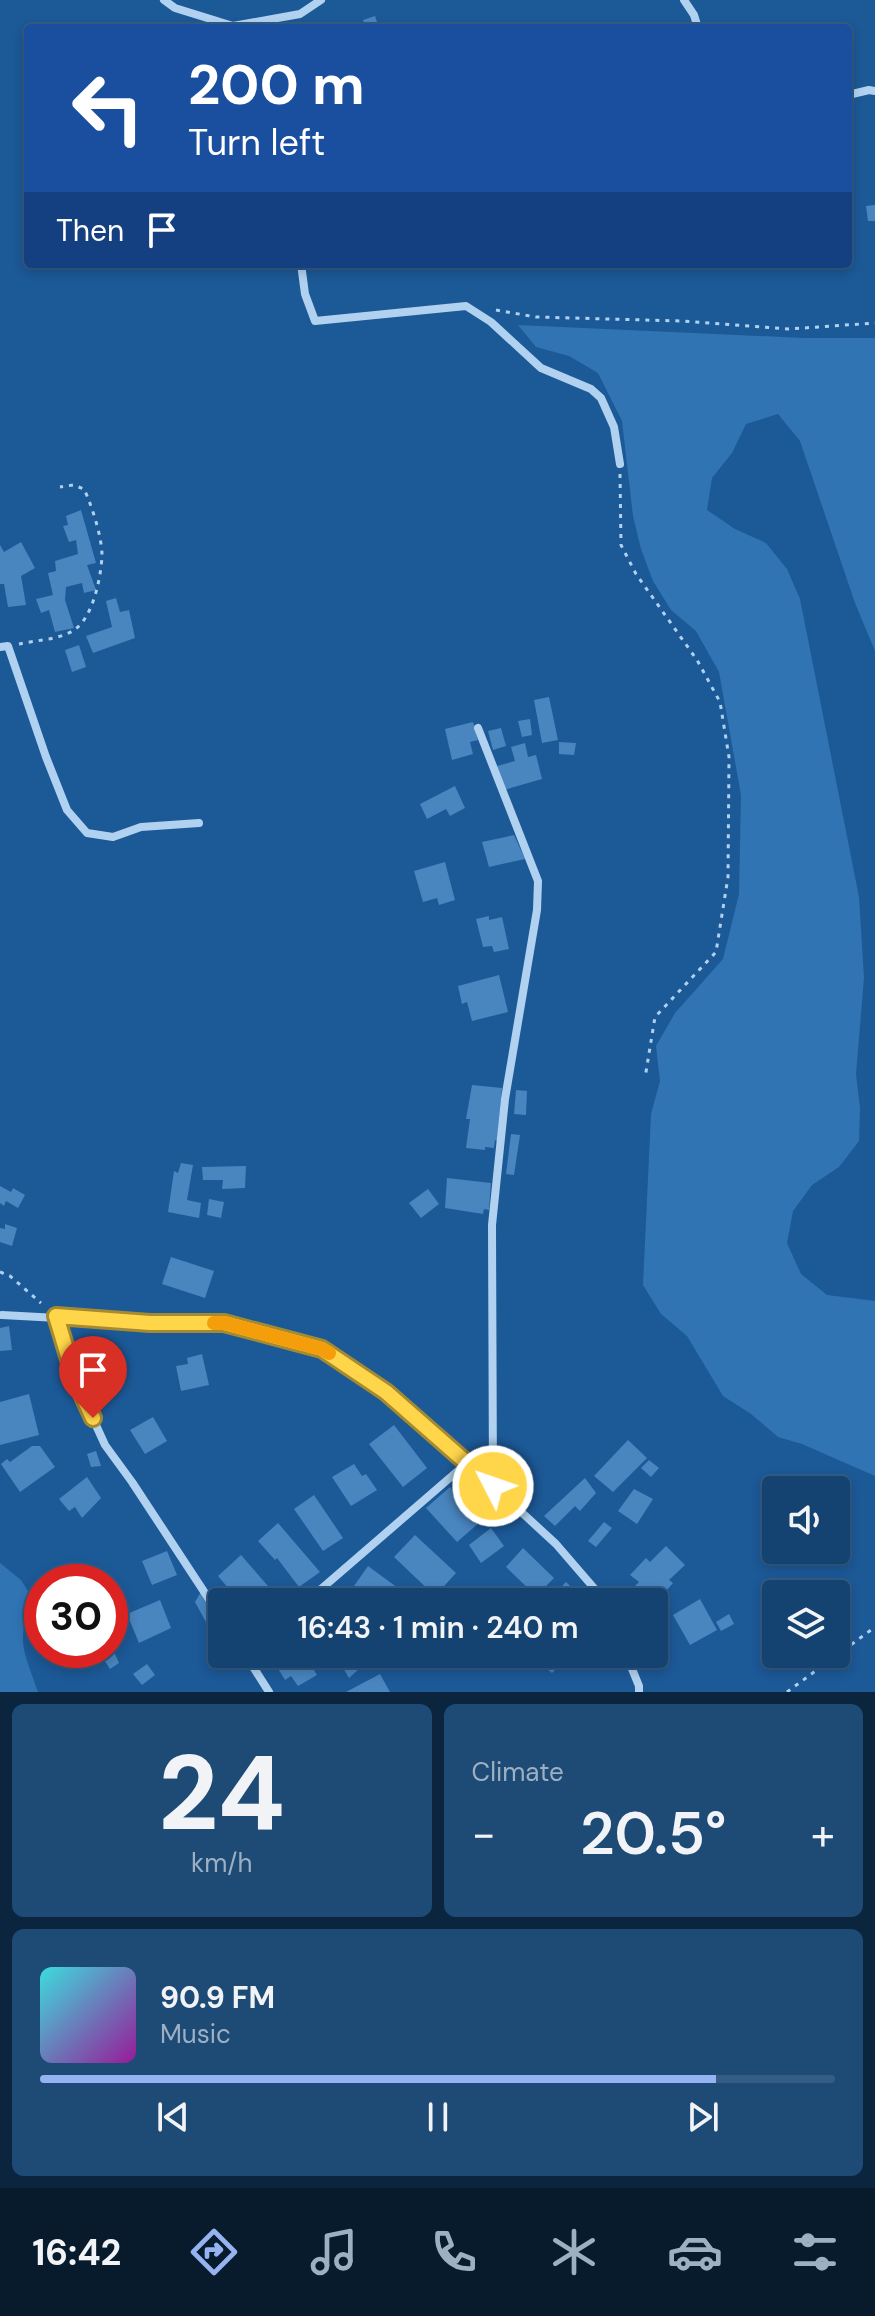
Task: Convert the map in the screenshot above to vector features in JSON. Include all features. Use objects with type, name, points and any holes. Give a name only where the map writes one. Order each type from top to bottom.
[{"type":"street","points":[[164,0],[175,8],[225,24]]},
{"type":"street","points":[[249,24],[300,14],[321,0]]},
{"type":"street","points":[[684,0],[697,24]]},
{"type":"street","points":[[852,94],[875,91]]},
{"type":"street","points":[[302,268],[305,294],[315,321],[466,306],[491,322],[541,368],[591,389],[601,398],[614,427],[620,464]]},
{"type":"street","points":[[4,646],[67,810],[87,833],[113,837],[141,827],[199,823]]},
{"type":"street","points":[[478,728],[538,881],[537,910],[505,1099],[492,1225],[493,1486]]},
{"type":"street","points":[[2,1315],[150,1323],[224,1323],[322,1349],[386,1392],[467,1463],[556,1544],[594,1588]]},
{"type":"street","points":[[56,1316],[75,1379],[105,1445],[208,1598]]},
{"type":"street","points":[[322,1588],[467,1463]]},
{"type":"street","points":[[254,1668],[269,1692]]},
{"type":"street","points":[[632,1668],[639,1692]]},
{"type":"path","points":[[491,309],[536,317],[681,321],[789,329],[875,323]]},
{"type":"path","points":[[620,464],[621,545],[636,574],[697,660],[720,702],[729,757],[728,877],[716,952],[655,1017],[645,1078]]},
{"type":"path","points":[[4,646],[57,637],[74,630],[88,616],[102,554],[91,504],[84,489],[73,485],[60,487]]},
{"type":"path","points":[[0,1272],[10,1276],[56,1316]]},
{"type":"path","points":[[787,1692],[875,1627]]},
{"type":"shaded area","points":[[518,325],[804,338],[875,338],[875,651],[855,603],[800,441],[778,414],[746,424],[732,453],[712,478],[707,510],[735,529],[766,543],[787,569],[800,599],[859,897],[864,978],[856,1074],[860,1108],[859,1141],[839,1167],[812,1185],[793,1211],[787,1243],[801,1274],[827,1295],[875,1301],[875,1476],[802,1444],[778,1437],[723,1396],[687,1336],[661,1314],[643,1285],[651,1114],[660,1081],[656,1046],[675,1013],[723,959],[739,894],[741,795],[719,672],[696,631],[671,610],[653,581],[641,549],[633,516],[622,421],[598,373],[569,356],[536,347]]},
{"type":"shaded area","points":[[0,1563],[24,1585],[24,1668],[30,1668],[38,1692],[0,1692]]},
{"type":"building","points":[[375,16],[378,24],[364,24],[363,20]]},
{"type":"building","points":[[875,205],[875,221],[868,221],[866,206]]},
{"type":"building","points":[[81,510],[96,563],[87,565],[96,590],[84,593],[82,583],[66,587],[65,600],[74,628],[55,632],[49,610],[41,613],[36,599],[53,595],[48,573],[56,571],[55,561],[78,554],[76,540],[69,542],[63,526],[68,525],[66,516]]},
{"type":"building","points":[[21,542],[35,568],[21,576],[26,605],[8,607],[4,584],[0,584],[0,545],[4,552]]},
{"type":"building","points":[[116,598],[120,612],[129,610],[135,638],[93,653],[86,636],[112,627],[106,601]]},
{"type":"building","points":[[79,645],[86,667],[72,672],[65,650]]},
{"type":"building","points":[[549,697],[558,740],[542,743],[534,700]]},
{"type":"building","points":[[530,719],[532,735],[522,737],[518,721]]},
{"type":"building","points":[[473,722],[478,740],[470,742],[473,754],[452,760],[445,729]]},
{"type":"building","points":[[501,728],[506,746],[493,750],[488,731]]},
{"type":"building","points":[[559,742],[576,743],[574,755],[559,754]]},
{"type":"building","points":[[525,743],[528,757],[536,755],[542,779],[504,790],[497,766],[515,761],[511,747]]},
{"type":"building","points":[[455,786],[465,808],[450,816],[446,809],[427,819],[420,804]]},
{"type":"building","points":[[514,835],[525,859],[489,867],[482,842]]},
{"type":"building","points":[[445,862],[455,900],[439,905],[437,898],[423,902],[414,871]]},
{"type":"building","points":[[489,916],[489,920],[502,917],[509,949],[494,952],[492,946],[483,947],[476,919]]},
{"type":"building","points":[[499,975],[508,1012],[472,1021],[467,1002],[462,1004],[458,986]]},
{"type":"building","points":[[472,1085],[502,1088],[494,1148],[466,1148],[470,1119],[466,1119]]},
{"type":"building","points":[[516,1090],[527,1091],[526,1115],[514,1114]]},
{"type":"building","points":[[511,1134],[520,1135],[514,1175],[506,1174]]},
{"type":"building","points":[[181,1163],[193,1165],[187,1200],[201,1203],[199,1218],[168,1212],[174,1171],[178,1173]]},
{"type":"building","points":[[246,1166],[245,1188],[222,1189],[223,1180],[203,1180],[202,1167]]},
{"type":"building","points":[[447,1178],[491,1183],[489,1210],[484,1209],[483,1214],[445,1208]]},
{"type":"building","points":[[0,1186],[11,1192],[13,1188],[25,1195],[18,1208],[6,1201],[4,1206],[0,1203]]},
{"type":"building","points":[[428,1189],[439,1204],[421,1218],[409,1203]]},
{"type":"building","points":[[209,1199],[224,1202],[221,1218],[207,1215]]},
{"type":"building","points":[[5,1224],[17,1228],[12,1246],[0,1242],[0,1228],[5,1229]]},
{"type":"building","points":[[171,1257],[214,1271],[205,1298],[162,1284]]},
{"type":"building","points":[[9,1326],[12,1350],[0,1351],[0,1328]]},
{"type":"building","points":[[202,1354],[209,1385],[181,1391],[176,1366],[188,1364],[187,1358]]},
{"type":"building","points":[[29,1394],[39,1435],[0,1445],[0,1402]]},
{"type":"building","points":[[153,1417],[167,1441],[145,1454],[130,1430]]},
{"type":"building","points":[[394,1425],[427,1468],[403,1487],[369,1444]]},
{"type":"building","points":[[628,1440],[647,1458],[613,1492],[594,1476]]},
{"type":"building","points":[[32,1446],[40,1446],[55,1467],[20,1492],[1,1464],[7,1459],[10,1462]]},
{"type":"building","points":[[96,1451],[101,1466],[91,1467],[87,1454]]},
{"type":"building","points":[[649,1460],[659,1468],[651,1477],[641,1468]]},
{"type":"building","points":[[354,1464],[377,1490],[351,1506],[332,1477]]},
{"type":"building","points":[[87,1477],[101,1498],[82,1518],[75,1507],[69,1511],[59,1499]]},
{"type":"building","points":[[585,1478],[596,1493],[580,1511],[575,1506],[555,1526],[544,1516]]},
{"type":"building","points":[[450,1487],[480,1522],[457,1542],[426,1508]]},
{"type":"building","points":[[634,1489],[653,1499],[637,1524],[618,1511]]},
{"type":"building","points":[[314,1495],[343,1538],[323,1551],[294,1509]]},
{"type":"building","points":[[604,1522],[612,1528],[596,1547],[588,1541]]},
{"type":"building","points":[[278,1523],[320,1572],[299,1587],[277,1558],[275,1560],[258,1541]]},
{"type":"building","points":[[491,1528],[504,1546],[481,1563],[469,1545]]},
{"type":"building","points":[[415,1535],[456,1573],[442,1588],[427,1588],[394,1557]]},
{"type":"building","points":[[666,1546],[685,1565],[669,1580],[673,1583],[668,1589],[637,1588],[635,1586],[639,1582],[630,1575],[646,1558],[650,1562]]},
{"type":"building","points":[[523,1548],[554,1578],[544,1588],[528,1588],[506,1567]]},
{"type":"building","points":[[167,1551],[177,1575],[152,1585],[142,1561]]},
{"type":"building","points":[[241,1555],[270,1588],[228,1588],[218,1576]]},
{"type":"building","points":[[368,1566],[398,1588],[357,1588],[354,1586]]},
{"type":"building","points":[[202,1590],[208,1600],[208,1624],[207,1624],[195,1602]]},
{"type":"building","points":[[700,1599],[717,1630],[690,1645],[673,1615]]},
{"type":"building","points":[[160,1600],[171,1628],[139,1643],[128,1614]]},
{"type":"building","points":[[729,1614],[734,1624],[721,1631],[716,1622]]},
{"type":"building","points":[[147,1664],[155,1675],[142,1685],[133,1674]]},
{"type":"building","points":[[278,1668],[313,1668],[317,1675],[298,1686],[291,1676],[285,1680]]},
{"type":"building","points":[[343,1668],[360,1668],[349,1678]]},
{"type":"building","points":[[380,1674],[390,1692],[346,1692]]},
{"type":"slow traffic","points":[[214,1323],[298,1342],[329,1353]]},
{"type":"route","points":[[93,1418],[75,1379],[56,1316],[150,1323],[224,1323],[322,1349],[386,1392],[493,1486]]}]
